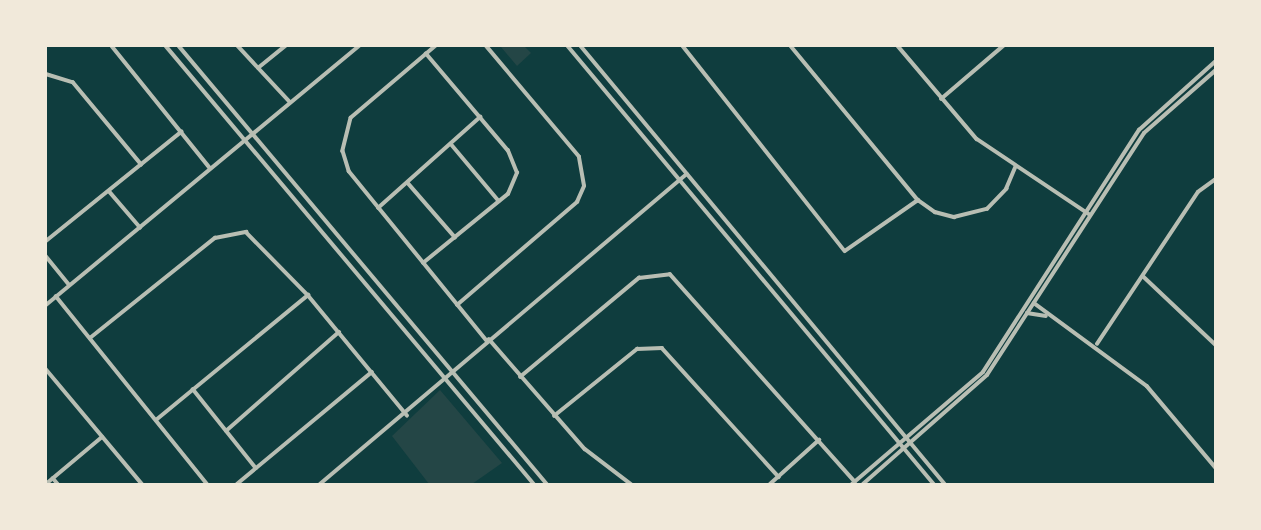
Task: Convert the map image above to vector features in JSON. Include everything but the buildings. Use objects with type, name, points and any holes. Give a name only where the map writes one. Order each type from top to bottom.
[{"type":"street","points":[[112,46],[210,168]]},
{"type":"street","points":[[166,46],[534,485]]},
{"type":"street","points":[[180,46],[547,485]]},
{"type":"street","points":[[238,46],[290,102]]},
{"type":"street","points":[[258,68],[285,46]]},
{"type":"street","points":[[46,305],[359,46]]},
{"type":"street","points":[[436,46],[345,130],[345,161],[378,208],[457,305],[554,416],[631,485]]},
{"type":"street","points":[[457,305],[578,202],[584,186],[579,157],[486,46]]},
{"type":"street","points":[[568,46],[934,485]]},
{"type":"street","points":[[581,46],[909,438],[945,485]]},
{"type":"street","points":[[683,46],[845,251],[918,200]]},
{"type":"street","points":[[792,46],[918,200],[938,213],[970,215],[998,201],[1015,168]]},
{"type":"street","points":[[898,46],[940,100],[1015,168],[1089,214]]},
{"type":"street","points":[[940,100],[1000,46]]},
{"type":"street","points":[[423,262],[499,201],[514,185],[516,166],[480,117],[426,54]]},
{"type":"street","points":[[520,377],[639,278],[662,272],[683,283],[854,483],[983,372],[1084,210],[1139,130],[1216,61]]},
{"type":"street","points":[[863,485],[987,375],[1089,214],[1147,129],[1216,70]]},
{"type":"street","points":[[46,74],[73,82],[141,164]]},
{"type":"street","points":[[378,208],[452,145],[480,117]]},
{"type":"street","points":[[46,241],[181,132]]},
{"type":"street","points":[[452,145],[499,201]]},
{"type":"street","points":[[320,485],[407,415],[444,377],[687,174]]},
{"type":"street","points":[[1097,344],[1198,192],[1216,179]]},
{"type":"street","points":[[407,183],[455,237]]},
{"type":"street","points":[[109,191],[140,227]]},
{"type":"street","points":[[90,338],[230,232],[253,235],[308,295],[407,415]]},
{"type":"street","points":[[46,257],[70,285]]},
{"type":"street","points":[[1143,276],[1216,345]]},
{"type":"street","points":[[156,420],[308,295]]},
{"type":"street","points":[[56,296],[207,485]]},
{"type":"street","points":[[1034,303],[1048,316],[1097,344],[1147,387],[1216,468]]},
{"type":"street","points":[[1027,313],[1048,316]]},
{"type":"street","points":[[226,431],[339,332]]},
{"type":"street","points":[[554,416],[637,349],[662,348],[779,477]]},
{"type":"street","points":[[46,369],[142,485]]},
{"type":"street","points":[[237,485],[372,372]]},
{"type":"street","points":[[193,390],[256,468]]},
{"type":"street","points":[[46,485],[102,437]]},
{"type":"street","points":[[770,485],[819,440]]},
{"type":"street","points":[[53,478],[58,485]]},
{"type":"shaded area","points":[[524,46],[531,53],[517,66],[501,47]]},
{"type":"shaded area","points":[[440,390],[502,463],[472,484],[429,484],[392,436]]}]
